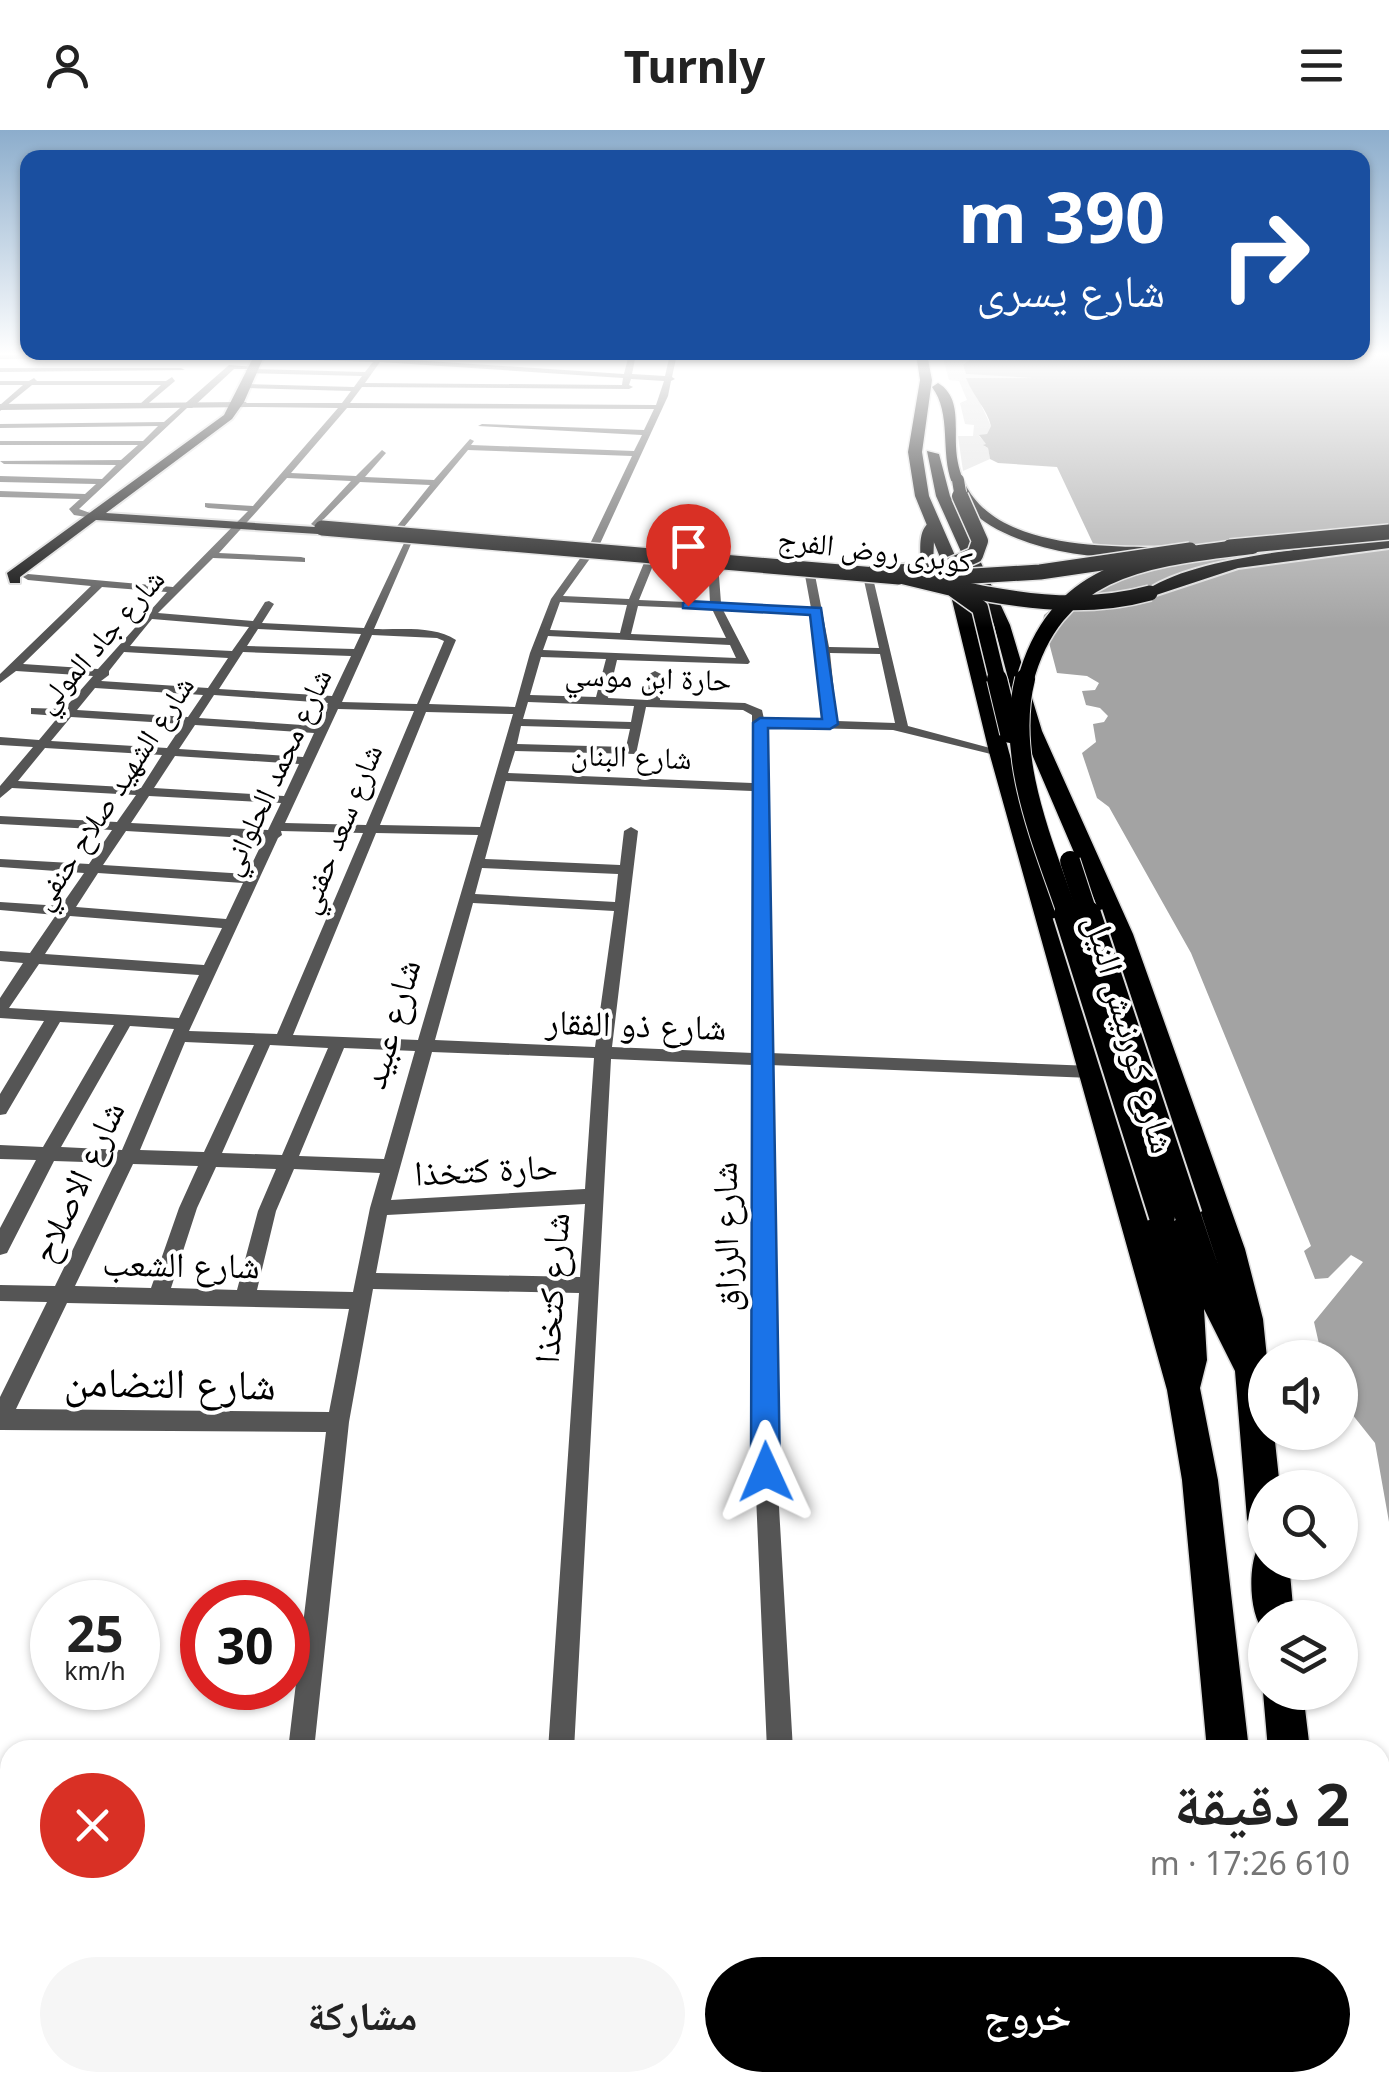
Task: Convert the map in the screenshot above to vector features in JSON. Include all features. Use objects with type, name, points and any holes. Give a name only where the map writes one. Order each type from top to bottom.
[{"type":"highway","name":"شارع كورنيش النيل","points":[[916,446],[922,496],[960,597],[998,752],[1184,1390],[1200,1480],[1227,1740]]},
{"type":"highway","name":"شارع كورنيش النيل","points":[[933,446],[934,469],[1002,625],[1032,731],[1122,934],[1230,1249],[1247,1319],[1248,1343]]},
{"type":"highway","points":[[871,574],[940,570],[975,555],[980,542],[958,492],[950,446]]},
{"type":"highway","points":[[958,480],[986,516],[1023,536],[1080,549],[1170,552]]},
{"type":"highway","points":[[1248,1365],[1175,1216],[1042,773],[1040,692],[1051,658],[1068,627],[1092,597],[1109,586],[1180,564],[1260,551]]},
{"type":"highway","points":[[894,574],[952,588],[980,608],[1026,786],[1048,818],[1086,854]]},
{"type":"highway","points":[[1175,1216],[1191,1353],[1184,1390]]},
{"type":"highway","points":[[1285,1710],[1288,1740]]},
{"type":"main road","points":[[0,592],[22,579],[96,516],[190,446]]},
{"type":"main road","points":[[123,510],[206,446]]},
{"type":"main road","points":[[96,516],[123,510],[248,517],[591,550],[910,569],[930,561],[927,540],[933,524]]},
{"type":"main road","points":[[248,517],[287,528],[405,534]]},
{"type":"main road","name":"كوبرى روض الفرج","points":[[287,528],[319,526],[871,574],[1039,603],[1081,605],[1136,598],[1260,551],[1389,532]]},
{"type":"main road","name":"كوبرى روض الفرج","points":[[649,554],[894,574],[1007,575],[1170,552],[1389,544]]},
{"type":"main road","points":[[649,554],[713,563],[871,574],[960,597]]},
{"type":"street","points":[[96,516],[74,510],[84,496],[140,446]]},
{"type":"street","name":"شارع جاد المولي","points":[[9,783],[72,713],[149,616],[248,517],[311,446]]},
{"type":"street","name":"شارع عبيد","points":[[302,1740],[338,1422],[379,1208],[536,653],[556,599],[591,550],[641,446]]},
{"type":"street","points":[[465,447],[637,454]]},
{"type":"street","name":"شارع محمد الحلواني","points":[[181,1030],[369,632],[405,534],[436,483],[465,447]]},
{"type":"street","points":[[36,462],[47,452]]},
{"type":"street","points":[[319,526],[382,453]]},
{"type":"street","points":[[4,459],[122,463]]},
{"type":"street","points":[[41,480],[61,462]]},
{"type":"street","points":[[82,472],[92,462]]},
{"type":"street","points":[[285,475],[436,483]]},
{"type":"street","points":[[0,479],[101,481]]},
{"type":"street","points":[[0,494],[84,496]]},
{"type":"street","points":[[208,505],[248,517]]},
{"type":"street","points":[[210,554],[301,560]]},
{"type":"street","points":[[625,637],[649,554]]},
{"type":"street","points":[[536,653],[740,664],[745,660],[716,607],[713,563]]},
{"type":"street","points":[[809,570],[824,650],[830,724]]},
{"type":"street","points":[[871,574],[902,728]]},
{"type":"street","points":[[22,579],[174,590]]},
{"type":"street","points":[[8,671],[98,585]]},
{"type":"street","points":[[556,599],[816,611]]},
{"type":"street","name":"شارع الشهيد صلاح حنفي","points":[[0,1012],[269,604]]},
{"type":"street","points":[[149,616],[369,632]]},
{"type":"street","name":"شارع سعد حفني","points":[[158,1297],[188,1208],[273,1040],[370,829],[450,640],[443,635],[369,632]]},
{"type":"street","points":[[543,633],[736,642]]},
{"type":"street","points":[[124,649],[197,658],[237,652],[359,653]]},
{"type":"street","points":[[824,650],[885,651]]},
{"type":"street","points":[[0,657],[8,671]]},
{"type":"street","points":[[580,750],[612,657]]},
{"type":"street","points":[[45,686],[64,670]]},
{"type":"street","points":[[8,671],[104,672]]},
{"type":"street","points":[[509,747],[630,752],[656,674]]},
{"type":"street","points":[[95,684],[335,703],[520,710],[586,725],[637,726]]},
{"type":"street","name":"حارة ابن موسي","points":[[520,710],[596,701],[751,708],[758,713],[760,723]]},
{"type":"street","points":[[35,711],[323,730]]},
{"type":"street","points":[[760,723],[902,728],[998,752]]},
{"type":"street","name":"شارع الرزاق","points":[[760,723],[766,1472],[779,1740]]},
{"type":"street","points":[[0,741],[308,761]]},
{"type":"street","points":[[0,771],[9,783],[291,800]]},
{"type":"street","name":"شارع البنان","points":[[501,777],[759,788]]},
{"type":"street","points":[[0,820],[277,831],[485,831]]},
{"type":"street","name":"شارع كتخذا","points":[[562,1740],[603,1053],[631,831]]},
{"type":"street","points":[[476,863],[626,870]]},
{"type":"street","points":[[0,864],[254,879]]},
{"type":"street","points":[[466,898],[620,907]]},
{"type":"street","points":[[0,906],[233,924]]},
{"type":"street","points":[[0,956],[210,971]]},
{"type":"street","name":"شارع ذو الفقار","points":[[0,1012],[125,1021],[273,1040],[1092,1072]]},
{"type":"street","points":[[0,1109],[54,1017]]},
{"type":"street","points":[[0,1246],[125,1021]]},
{"type":"street","name":"شارع الاصلاح","points":[[0,1419],[128,1156],[181,1030]]},
{"type":"street","points":[[245,1299],[267,1211],[338,1042]]},
{"type":"street","points":[[0,1152],[390,1166]]},
{"type":"street","name":"حارة كتخذا","points":[[379,1208],[596,1196]]},
{"type":"street","name":"شارع الشعب","points":[[0,1294],[245,1299],[362,1291],[590,1285]]},
{"type":"street","name":"شارع التضامن","points":[[0,1419],[338,1422]]},
{"type":"shaded area","points":[[959,446],[988,448],[990,459],[963,471]]},
{"type":"shaded area","points":[[984,446],[1389,446],[1389,1522],[1375,1443],[1358,1422],[1358,1340],[1318,1340],[1314,1322],[1363,1262],[1351,1255],[1328,1278],[1315,1279],[1304,1251],[1311,1246],[1191,953],[1109,807],[1097,798],[1082,753],[1096,742],[1093,724],[1104,722],[1108,716],[1100,708],[1086,705],[1082,691],[1095,690],[1099,683],[1087,676],[1057,673],[1044,615],[1090,578],[1097,568],[1097,552],[1057,467],[998,463],[990,459]]},
{"type":"route","points":[[688,606],[816,611],[824,650],[830,724],[760,723],[766,1472]]}]
